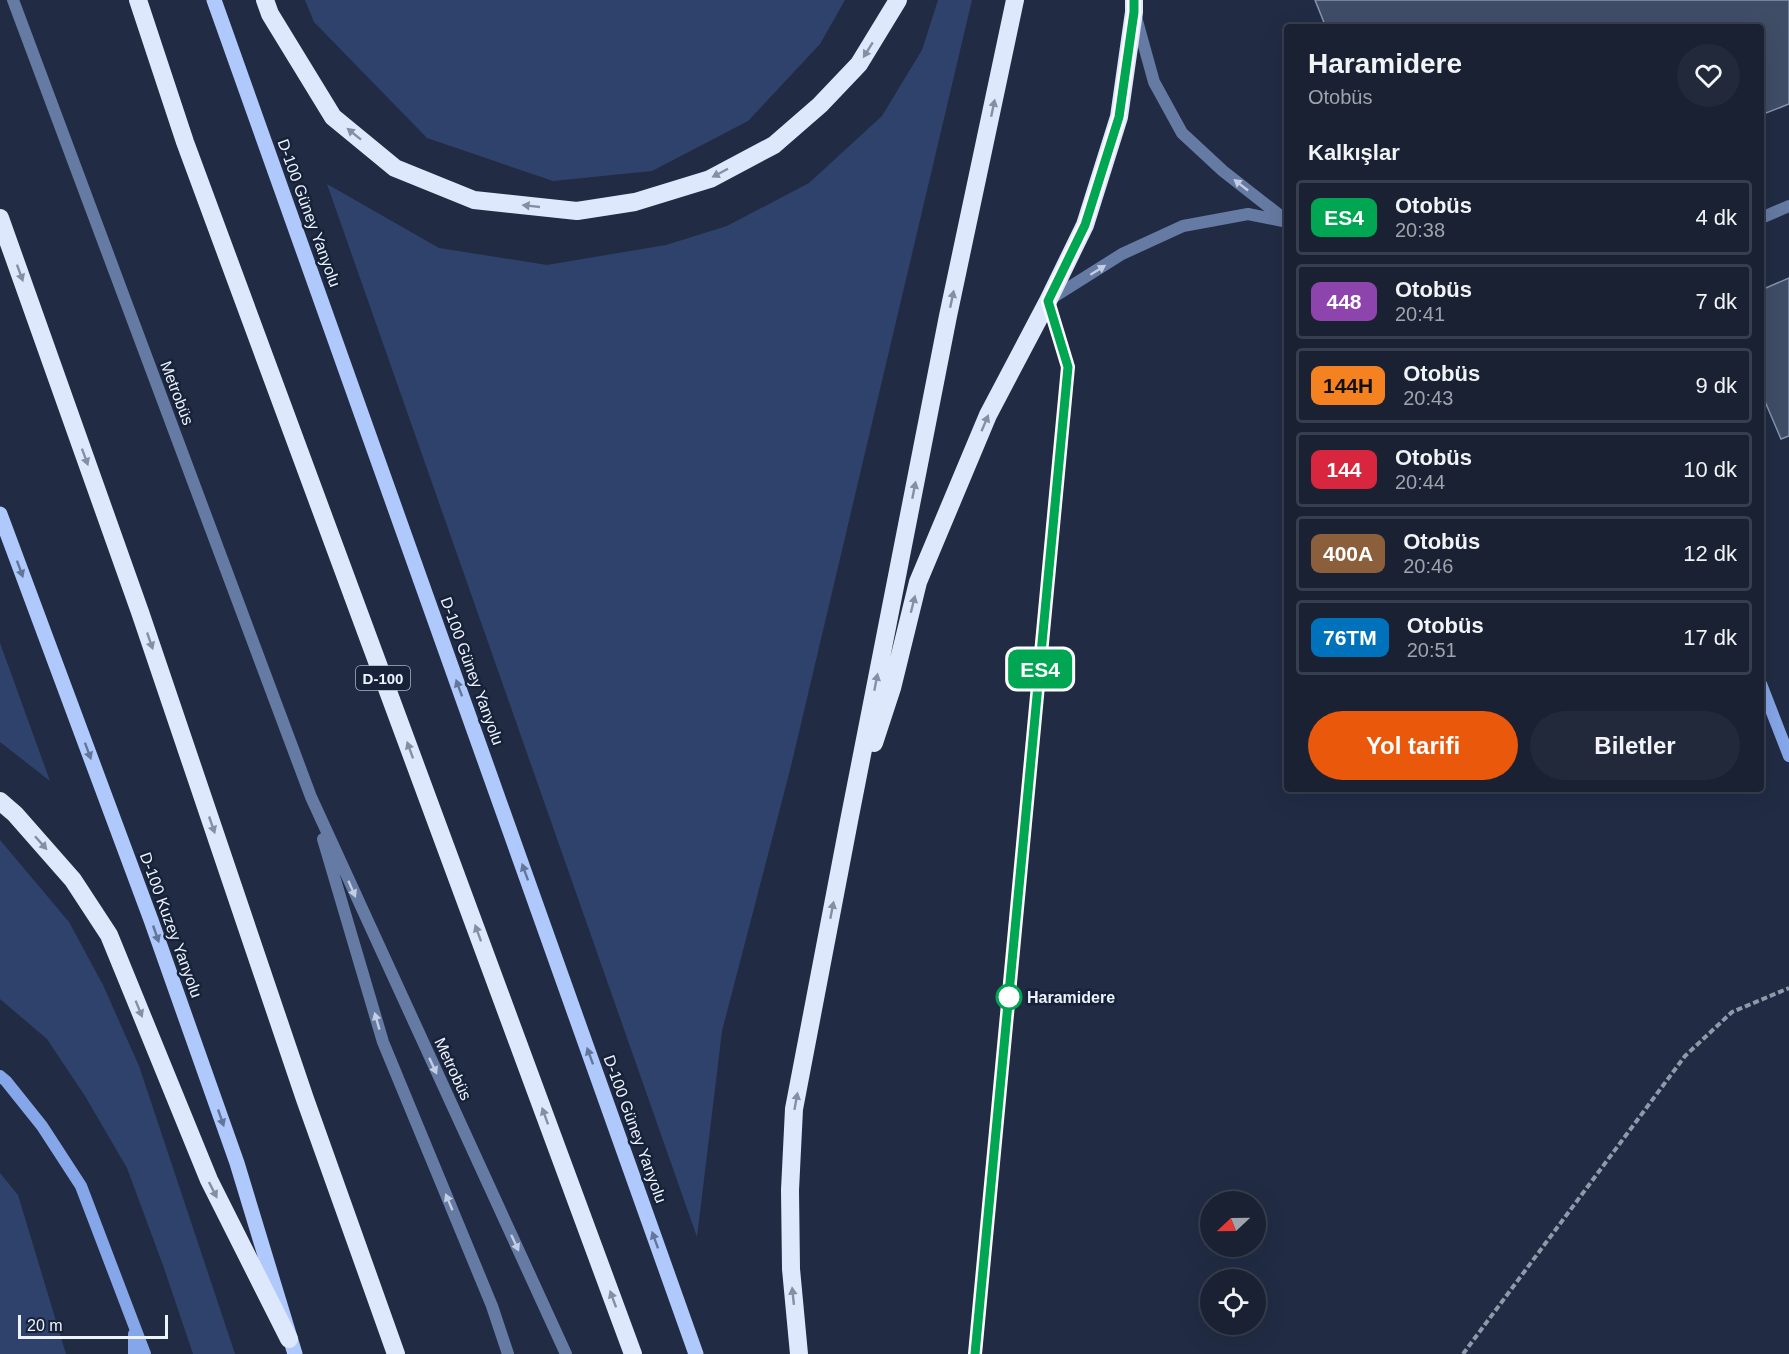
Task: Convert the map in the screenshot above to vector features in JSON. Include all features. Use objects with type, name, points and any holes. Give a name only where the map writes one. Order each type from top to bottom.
[{"type":"highway","name":"D-100","points":[[138,0],[185,142],[633,1354]]},
{"type":"highway","points":[[265,0],[270,15],[333,117],[395,168],[474,200],[577,210],[635,202],[710,179],[774,145],[820,105],[859,64],[898,0]]},
{"type":"highway","points":[[799,1354],[791,1269],[790,1190],[795,1109],[948,316],[1015,0]]},
{"type":"highway","points":[[849,821],[892,688],[918,582],[988,415],[1085,225],[1119,117],[1134,6]]},
{"type":"highway","points":[[0,218],[140,612],[305,1099],[396,1354]]},
{"type":"highway","points":[[0,801],[15,814],[73,880],[109,935],[209,1180],[292,1347]]},
{"type":"main road","name":"D-100 Güney Yanyolu","points":[[214,0],[696,1354]]},
{"type":"main road","name":"D-100 Kuzey Yanyolu","points":[[0,514],[151,920],[237,1163],[292,1347]]},
{"type":"main road","points":[[1764,692],[1789,756]]},
{"type":"main road","points":[[0,1076],[42,1126],[81,1186],[145,1354]]},
{"type":"main road","points":[[134,1323],[134,1354]]},
{"type":"street","name":"Metrobüs","points":[[13,0],[311,797],[566,1354]]},
{"type":"street","points":[[1134,6],[1154,82],[1182,133],[1223,171],[1284,219]]},
{"type":"street","points":[[1764,217],[1789,206]]},
{"type":"street","points":[[975,1354],[1068,367],[1048,301],[1122,254],[1183,226],[1248,213],[1284,220]]},
{"type":"street","name":"Metrobüs","points":[[311,797],[383,1042],[492,1306],[508,1354]]},
{"type":"path","points":[[1463,1354],[1685,1056],[1732,1012],[1789,988]]},
{"type":"shaded area","points":[[305,0],[845,0],[820,44],[748,121],[652,171],[553,181],[427,138],[314,22]]},
{"type":"shaded area","points":[[938,0],[972,0],[791,766],[722,1031],[697,1237],[327,184],[439,248],[547,265],[666,245],[727,226],[809,183],[882,116],[922,50]]},
{"type":"shaded area","points":[[0,643],[50,781],[0,742]]},
{"type":"shaded area","points":[[0,840],[69,922],[103,985],[139,1066],[235,1354],[193,1354],[127,1168],[85,1096],[47,1039],[0,999]]},
{"type":"shaded area","points":[[0,1173],[18,1195],[66,1354],[0,1354]]},
{"type":"building","points":[[1315,0],[1789,0],[1789,104],[1764,114],[1764,24],[1325,24]]},
{"type":"building","points":[[1789,278],[1789,436],[1781,439],[1764,399],[1764,289]]},
{"type":"bus line","name":"ES4","points":[[975,1354],[1068,367],[1048,301],[1085,225],[1119,117],[1134,0]]},
{"type":"place","name":"Haramidere","points":[[1009,997]]}]
